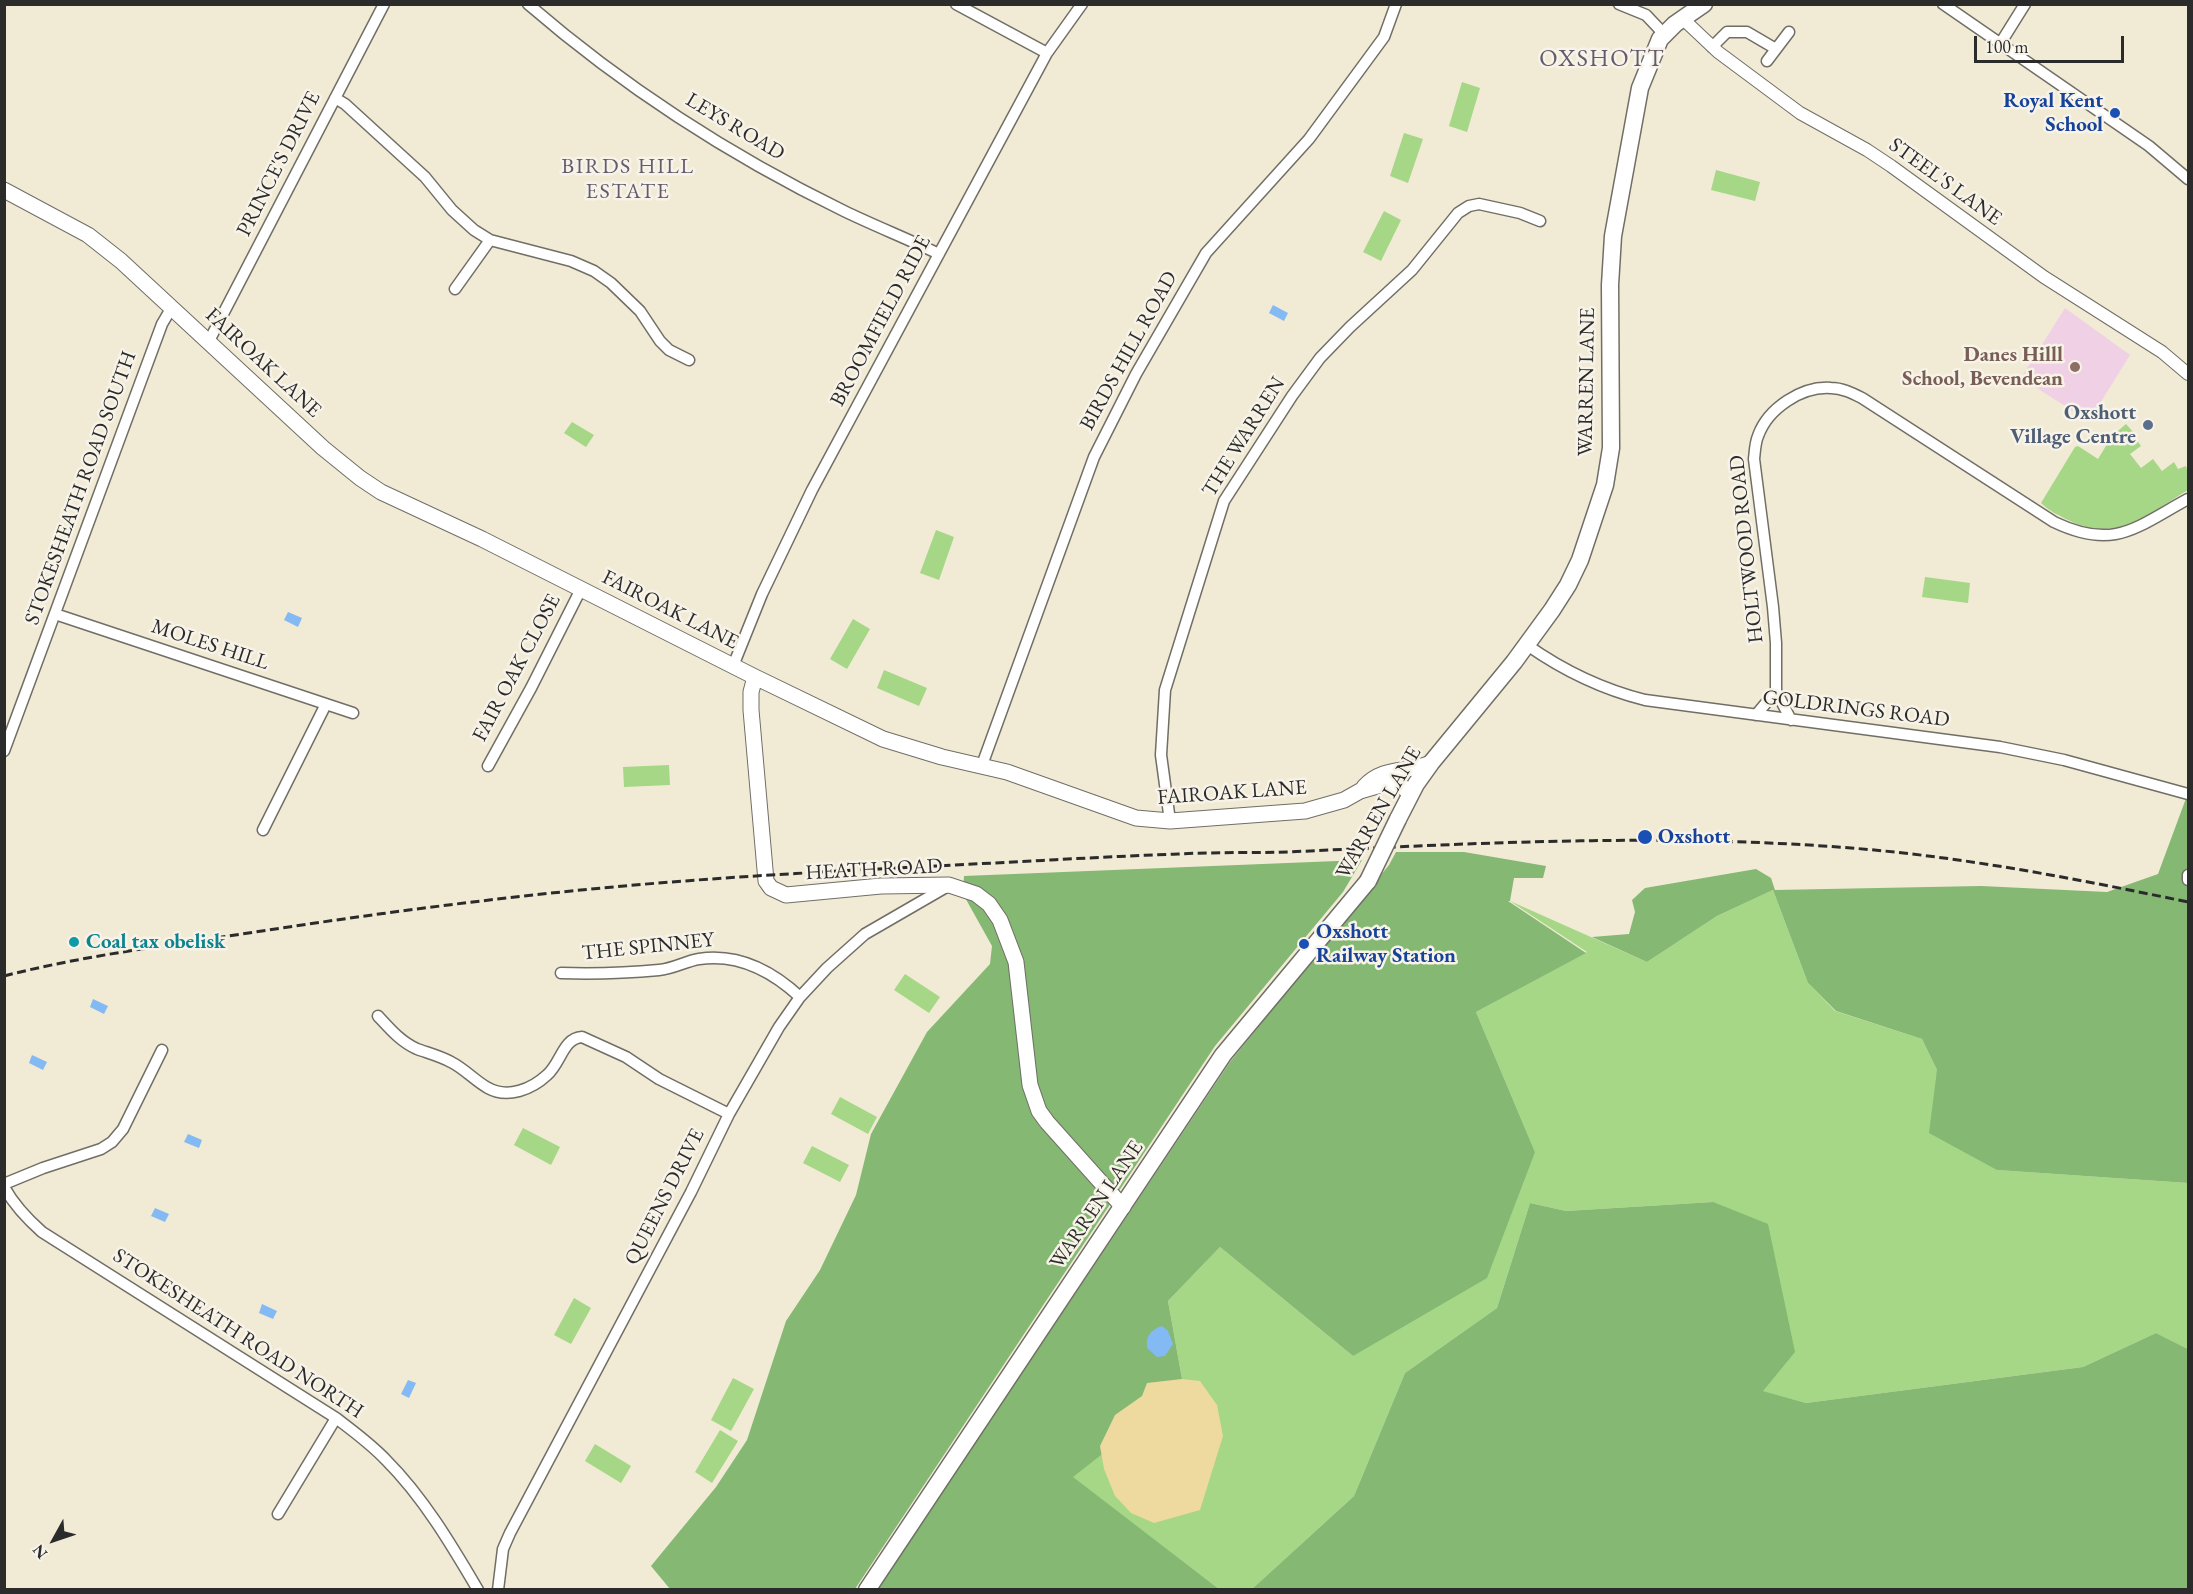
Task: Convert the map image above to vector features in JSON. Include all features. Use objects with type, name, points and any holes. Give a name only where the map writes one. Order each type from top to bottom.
[{"type":"main road","points":[[1664,34],[1682,18],[1704,4]]},
{"type":"main road","name":"WARREN LANE","points":[[867,1590],[1222,1055],[1368,881],[1411,793],[1431,763],[1527,645],[1568,585],[1580,560],[1605,485],[1611,448],[1610,285],[1613,236],[1640,88],[1656,45],[1664,34]]},
{"type":"main road","name":"FAIROAK LANE","points":[[4,190],[88,235],[121,261],[323,448],[381,492],[482,539],[883,740],[910,749],[1007,772],[1136,818],[1170,821],[1305,811],[1344,800],[1360,791],[1384,784],[1394,784],[1411,793]]},
{"type":"main road","name":"HEATH ROAD","points":[[755,677],[751,692],[751,710],[766,881],[771,888],[786,895],[881,886],[949,885],[976,894],[989,904],[1000,920],[1016,962],[1030,1085],[1036,1105],[1047,1122],[1123,1207]]},
{"type":"main road","points":[[1360,791],[1379,774],[1419,768],[1431,763]]},
{"type":"street","name":"PRINCE'S DRIVE","points":[[208,341],[384,4]]},
{"type":"street","name":"LEYS ROAD","points":[[528,4],[596,59],[709,136],[843,210],[939,254]]},
{"type":"street","points":[[956,4],[1047,53]]},
{"type":"street","name":"BROOMFIELD RIDE","points":[[733,666],[762,594],[803,509],[1047,53],[1082,4]]},
{"type":"street","name":"BIRDS HILL ROAD","points":[[981,765],[1094,457],[1136,374],[1206,253],[1309,139],[1384,37],[1396,4]]},
{"type":"street","points":[[1619,4],[1646,15],[1664,34]]},
{"type":"street","points":[[1943,4],[2150,146],[2188,179]]},
{"type":"street","points":[[2000,44],[2025,4]]},
{"type":"street","name":"STEEL'S LANE","points":[[1682,18],[1712,46],[1800,113],[1891,166],[2044,277],[2162,352],[2188,374]]},
{"type":"street","points":[[1712,46],[1727,32],[1747,32],[1776,49]]},
{"type":"street","points":[[1767,61],[1789,32]]},
{"type":"street","points":[[335,98],[345,104],[425,177],[462,220],[490,240],[571,261],[594,271],[634,304],[669,350],[688,360]]},
{"type":"street","name":"THE WARREN","points":[[1170,821],[1161,755],[1165,690],[1224,501],[1292,396],[1320,358],[1350,327],[1413,270],[1458,213],[1469,206],[1479,204],[1520,213],[1540,222]]},
{"type":"street","points":[[455,288],[490,240]]},
{"type":"street","name":"STOKESHEATH ROAD SOUTH","points":[[4,751],[162,324],[172,307]]},
{"type":"street","name":"HOLTWOOD ROAD","points":[[1791,720],[1776,691],[1776,634],[1756,477],[1756,444],[1762,427],[1780,406],[1790,399],[1810,389],[1832,388],[1848,391],[2054,522],[2078,532],[2102,536],[2119,535],[2188,499]]},
{"type":"street","name":"FAIR OAK CLOSE","points":[[488,765],[531,688],[581,589]]},
{"type":"street","name":"MOLES HILL","points":[[55,614],[353,713]]},
{"type":"street","name":"GOLDRINGS ROAD","points":[[1527,645],[1551,663],[1584,679],[1617,693],[1645,700],[2000,747],[2064,760],[2188,794]]},
{"type":"street","points":[[1756,715],[1776,691]]},
{"type":"street","points":[[263,830],[326,705]]},
{"type":"street","name":"QUEENS DRIVE","points":[[498,1590],[503,1549],[510,1533],[692,1192],[729,1114],[774,1035],[800,997],[827,968],[865,934],[949,885]]},
{"type":"street","name":"THE SPINNEY","points":[[561,973],[594,974],[661,970],[700,959],[726,959],[750,964],[775,975],[800,997]]},
{"type":"street","points":[[378,1016],[400,1039],[415,1048],[458,1066],[490,1090],[520,1091],[534,1085],[558,1064],[569,1041],[575,1037],[582,1037],[626,1057],[659,1079],[729,1114]]},
{"type":"street","points":[[4,1185],[43,1168],[101,1149],[112,1142],[123,1129],[162,1050]]},
{"type":"street","name":"STOKESHEATH ROAD NORTH","points":[[4,1185],[12,1202],[26,1219],[42,1232],[336,1418],[386,1460],[411,1489],[459,1557],[478,1590]]},
{"type":"street","points":[[278,1514],[336,1418]]},
{"type":"shaded area","name":"Danes Hilll School, Bevendean","points":[[2065,308],[2130,355],[2089,421],[2021,378]]},
{"type":"green space","points":[[1462,82],[1480,88],[1467,132],[1449,126]]},
{"type":"green space","points":[[1404,133],[1423,139],[1408,183],[1390,176]]},
{"type":"green space","points":[[1716,170],[1760,182],[1755,201],[1711,190]]},
{"type":"green space","points":[[1384,211],[1401,220],[1381,261],[1363,252]]},
{"type":"green space","points":[[572,422],[594,435],[586,447],[564,433]]},
{"type":"green space","points":[[2126,424],[2141,446],[2130,454],[2141,468],[2153,459],[2162,471],[2174,462],[2178,469],[2186,466],[2188,490],[2131,523],[2101,529],[2085,527],[2068,520],[2050,511],[2041,503],[2075,447],[2078,446],[2098,459],[2112,436]]},
{"type":"green space","points":[[936,530],[954,537],[939,580],[920,573]]},
{"type":"green space","points":[[1925,577],[1970,583],[1968,603],[1922,597]]},
{"type":"green space","points":[[853,619],[870,629],[847,669],[830,659]]},
{"type":"green space","points":[[884,670],[927,688],[919,706],[877,688]]},
{"type":"green space","points":[[669,765],[670,785],[624,787],[623,767]]},
{"type":"green space","points":[[2188,793],[2188,1183],[1997,1170],[1929,1133],[1937,1070],[1922,1039],[1836,1011],[1808,983],[1773,890],[1717,916],[1647,962],[1592,937],[1629,934],[1635,912],[1632,900],[1645,888],[1756,869],[1771,878],[1775,890],[1981,886],[2107,892],[2158,874]]},
{"type":"green space","points":[[1396,852],[1464,852],[1546,866],[1543,878],[1514,878],[1510,901],[1508,901],[1586,953],[1476,1012],[1535,1152],[1487,1278],[1353,1356],[1220,1247],[1168,1301],[1184,1390],[1073,1477],[1219,1589],[877,1590],[1230,1062],[1389,865]]},
{"type":"green space","points":[[1362,860],[1343,892],[1215,1046],[855,1589],[670,1589],[651,1566],[716,1487],[747,1440],[786,1321],[820,1270],[856,1195],[871,1134],[927,1032],[990,964],[992,946],[963,894],[964,876]]},
{"type":"green space","points":[[1773,890],[1808,983],[1835,1011],[1922,1039],[1937,1070],[1997,1170],[2188,1183],[2188,1349],[2156,1333],[2083,1367],[1806,1403],[1762,1391],[1713,1202],[1566,1211],[1530,1203],[1497,1308],[1405,1373],[1354,1496],[1252,1589],[1219,1589],[1072,1477],[1184,1390],[1168,1301],[1220,1247],[1353,1356],[1535,1152],[1476,1012],[1587,952],[1510,901],[1647,962],[1717,916]]},
{"type":"green space","points":[[905,974],[940,997],[929,1013],[894,990]]},
{"type":"green space","points":[[840,1097],[877,1117],[868,1134],[831,1114]]},
{"type":"green space","points":[[523,1128],[560,1147],[551,1165],[514,1145]]},
{"type":"green space","points":[[812,1146],[849,1165],[840,1182],[803,1163]]},
{"type":"green space","points":[[1713,1202],[1768,1224],[1795,1352],[1763,1391],[1806,1403],[2083,1367],[2156,1333],[2188,1349],[2188,1589],[1252,1589],[1354,1496],[1405,1373],[1497,1308],[1530,1203],[1566,1211]]},
{"type":"green space","points":[[574,1298],[591,1308],[571,1344],[554,1335]]},
{"type":"green space","points":[[733,1378],[754,1389],[731,1431],[711,1420]]},
{"type":"green space","points":[[720,1430],[738,1441],[712,1483],[695,1472]]},
{"type":"green space","points":[[595,1444],[631,1466],[621,1483],[585,1461]]},
{"type":"sand","points":[[1182,1379],[1200,1381],[1217,1405],[1223,1436],[1200,1510],[1154,1523],[1131,1513],[1115,1496],[1104,1469],[1100,1446],[1115,1415],[1142,1396],[1147,1383]]},
{"type":"water","points":[[1273,305],[1288,313],[1284,321],[1269,313]]},
{"type":"water","points":[[288,612],[302,618],[298,627],[284,620]]},
{"type":"water","points":[[93,999],[108,1006],[104,1014],[90,1007]]},
{"type":"water","points":[[32,1055],[47,1062],[43,1070],[29,1063]]},
{"type":"water","points":[[188,1134],[202,1140],[199,1148],[184,1142]]},
{"type":"water","points":[[155,1208],[169,1214],[165,1222],[151,1216]]},
{"type":"water","points":[[262,1304],[277,1311],[273,1319],[259,1313]]},
{"type":"water","points":[[1162,1326],[1168,1331],[1173,1344],[1165,1356],[1157,1357],[1147,1348],[1147,1340],[1154,1329]]},
{"type":"water","points":[[408,1380],[416,1383],[409,1398],[401,1394]]},
{"type":"railway","points":[[4,976],[97,956],[307,924],[462,903],[619,886],[799,873],[1192,853],[1288,852],[1570,841],[1780,843],[1894,852],[1978,863],[2188,902]]},
{"type":"place","name":"Royal Kent School","points":[[2115,113]]},
{"type":"place","name":"Danes Hilll School, Bevendean","points":[[2075,367]]},
{"type":"place","name":"Oxshott Village Centre","points":[[2148,425]]},
{"type":"place","name":"Oxshott","points":[[1645,837]]},
{"type":"place","name":"Coal tax obelisk","points":[[74,942]]},
{"type":"place","name":"Oxshott Railway Station","points":[[1304,944]]},
{"type":"district","name":"OXSHOTT","points":[[1602,59]]},
{"type":"district","name":"BIRDS HILL ESTATE","points":[[628,180]]}]
